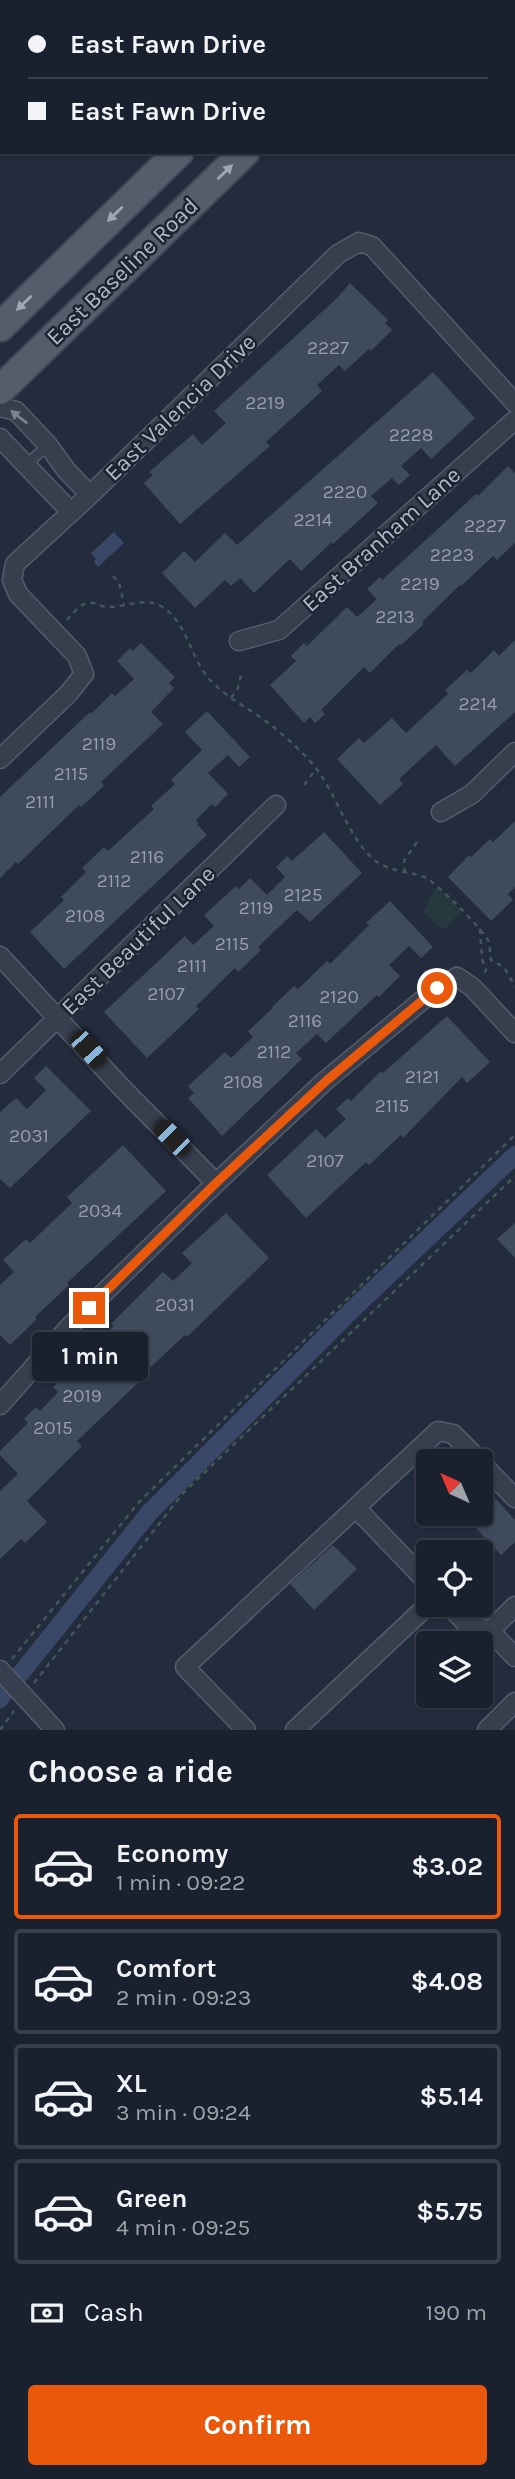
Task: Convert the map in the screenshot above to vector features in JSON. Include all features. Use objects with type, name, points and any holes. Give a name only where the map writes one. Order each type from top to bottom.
[{"type":"main road","name":"East Baseline Road","points":[[0,327],[177,154]]},
{"type":"main road","name":"East Baseline Road","points":[[0,390],[243,154]]},
{"type":"street","name":"East Valencia Drive","points":[[55,633],[18,594],[12,580],[15,564],[90,495],[338,254],[359,242],[372,246],[515,403]]},
{"type":"street","points":[[0,407],[16,411],[90,495]]},
{"type":"street","name":"East Branham Lane","points":[[239,641],[279,630],[515,420]]},
{"type":"street","points":[[0,438],[71,512]]},
{"type":"street","points":[[0,759],[68,694],[84,674],[77,656],[55,633]]},
{"type":"street","points":[[441,813],[472,794],[515,752]]},
{"type":"street","name":"East Beautiful Lane","points":[[0,1074],[276,805]]},
{"type":"street","points":[[0,956],[123,1089],[216,1183]]},
{"type":"street","points":[[0,1405],[71,1326],[216,1183],[326,1081],[437,988],[457,976],[472,987],[515,1033]]},
{"type":"street","points":[[419,1449],[438,1431],[453,1434],[467,1449]]},
{"type":"street","points":[[246,1730],[185,1667],[416,1452]]},
{"type":"street","points":[[494,1476],[515,1498]]},
{"type":"street","points":[[356,1508],[416,1570]]},
{"type":"street","points":[[460,1617],[467,1624],[490,1631],[515,1606]]},
{"type":"street","points":[[295,1730],[416,1616]]},
{"type":"street","points":[[493,1634],[515,1657]]},
{"type":"street","points":[[2,1673],[55,1730]]},
{"type":"street","points":[[486,1730],[515,1702]]},
{"type":"lane","points":[[26,465],[48,445]]},
{"type":"path","points":[[113,576],[119,582],[124,604]]},
{"type":"path","points":[[55,633],[84,604],[91,602],[106,607],[145,602],[162,607],[186,635],[194,658],[208,678],[307,758],[328,785],[356,839],[370,856],[386,868],[427,878],[480,929],[490,942],[491,960],[504,967],[515,987]]},
{"type":"path","points":[[230,698],[237,688],[240,676]]},
{"type":"path","points":[[304,785],[316,769]]},
{"type":"path","points":[[405,873],[404,861],[419,839]]},
{"type":"path","points":[[480,929],[482,959],[486,970],[482,976]]},
{"type":"path","points":[[2,1673],[139,1502],[515,1135]]},
{"type":"path","points":[[0,1730],[22,1693],[184,1492],[515,1176]]},
{"type":"green space","points":[[437,886],[462,911],[443,930],[424,912]]},
{"type":"water","points":[[114,532],[124,543],[98,567],[91,553]]},
{"type":"building","points":[[350,283],[388,320],[385,323],[392,330],[345,371],[339,365],[317,385],[322,391],[266,442],[270,446],[180,524],[144,483],[153,475],[149,472],[193,434],[202,445],[226,423],[214,411]]},
{"type":"building","points":[[433,372],[475,418],[431,459],[421,448],[401,466],[410,475],[399,485],[392,478],[371,496],[378,503],[301,571],[290,559],[254,593],[240,578],[231,586],[225,580],[195,608],[162,573],[184,551],[195,562],[225,533],[237,545]]},
{"type":"building","points":[[508,466],[515,473],[515,543],[497,560],[493,556],[460,585],[422,622],[424,624],[370,673],[364,667],[321,710],[325,714],[315,723],[310,717],[304,723],[270,685],[296,661],[291,656],[304,643],[307,646],[347,607],[357,617],[377,599],[367,589],[380,577],[382,580],[476,494],[478,496]]},
{"type":"building","points":[[515,640],[515,712],[455,766],[436,745],[399,779],[403,784],[380,805],[337,759],[359,738],[364,743],[392,718],[406,733],[448,694],[445,690],[467,670],[471,673],[494,650],[499,656]]},
{"type":"building","points":[[141,643],[175,677],[169,683],[174,688],[151,712],[163,724],[101,782],[104,786],[81,807],[79,805],[0,878],[0,797],[90,712],[91,714],[112,693],[115,696],[134,679],[117,661],[130,648],[133,651]]},
{"type":"building","points":[[207,711],[250,757],[239,767],[228,755],[208,773],[228,794],[215,807],[212,804],[196,820],[207,835],[64,969],[30,932],[64,900],[61,897],[86,872],[82,868],[104,847],[108,851],[154,809],[151,806],[175,784],[171,780],[202,750],[185,732]]},
{"type":"building","points":[[515,821],[515,887],[508,894],[513,900],[491,921],[448,877],[469,855],[471,857],[490,839],[493,842]]},
{"type":"building","points":[[324,832],[362,873],[310,922],[297,910],[258,947],[261,950],[238,972],[235,968],[196,1006],[199,1009],[147,1058],[104,1012],[185,936],[193,945],[214,926],[204,915],[236,886],[239,889],[250,878],[267,895],[285,877],[276,867],[287,856],[292,861]]},
{"type":"building","points":[[390,901],[433,947],[421,958],[409,946],[389,965],[400,976],[326,1043],[317,1034],[296,1053],[302,1059],[222,1136],[188,1098],[194,1093],[188,1086],[225,1052],[231,1058],[253,1037],[248,1031],[272,1007],[294,986],[298,989],[327,961],[330,964],[369,925],[366,923]]},
{"type":"building","points":[[447,1016],[490,1062],[467,1083],[462,1077],[403,1138],[401,1135],[369,1165],[366,1162],[306,1218],[267,1175],[316,1129],[325,1138],[346,1119],[336,1109],[348,1098],[351,1101],[381,1071],[383,1073]]},
{"type":"building","points":[[46,1066],[91,1111],[10,1188],[0,1179],[0,1112],[16,1098],[27,1109],[46,1090],[34,1078]]},
{"type":"building","points":[[123,1145],[166,1191],[67,1283],[69,1285],[10,1345],[0,1335],[0,1285],[14,1272],[3,1260],[26,1239],[30,1243],[72,1203],[67,1197]]},
{"type":"building","points":[[226,1213],[269,1258],[187,1337],[185,1335],[137,1380],[139,1382],[77,1441],[82,1446],[27,1501],[47,1522],[25,1543],[21,1539],[0,1559],[0,1491],[18,1474],[0,1455],[0,1451],[28,1423],[24,1419],[36,1407],[40,1411],[58,1392],[53,1387],[65,1375],[69,1378],[87,1360],[83,1356],[163,1272],[173,1281],[192,1263],[182,1253]]},
{"type":"building","points":[[515,1223],[515,1258],[497,1239]]},
{"type":"building","points":[[494,1497],[515,1520],[515,1542],[501,1555],[493,1546],[493,1540],[487,1540],[474,1526],[494,1526]]},
{"type":"building","points":[[333,1545],[357,1569],[314,1610],[290,1584]]},
{"type":"waterway","points":[[21,1673],[149,1513],[354,1308],[515,1155]]},
{"type":"waterway","points":[[0,1699],[4,1693]]},
{"type":"route","points":[[89,1308],[216,1183],[326,1081],[437,988]]}]
